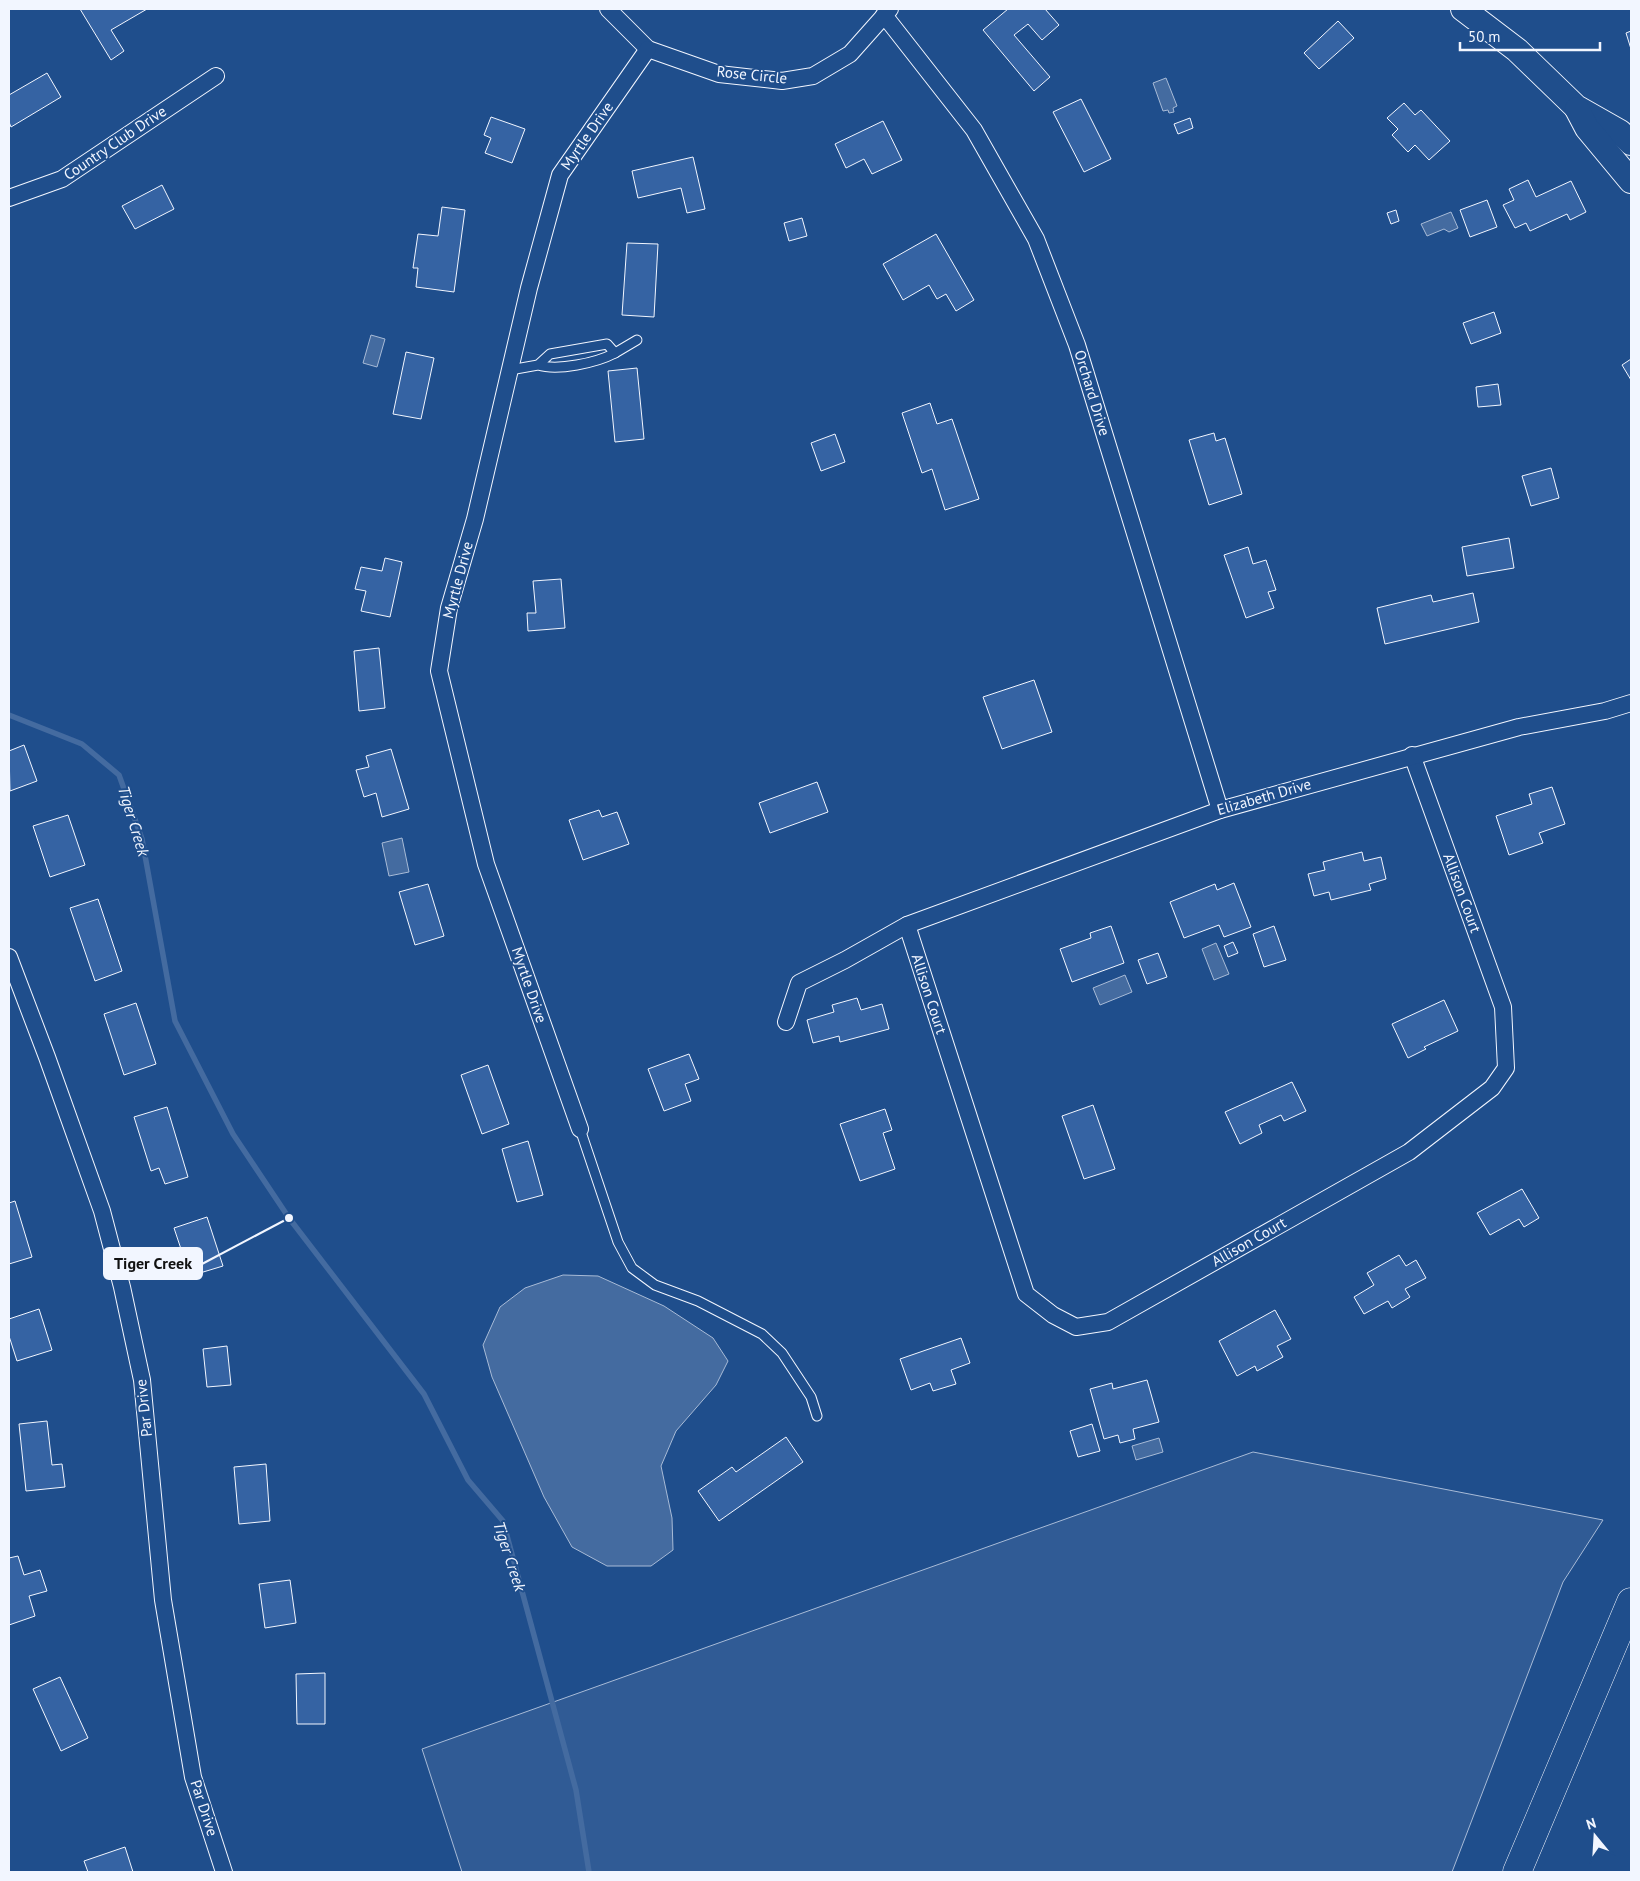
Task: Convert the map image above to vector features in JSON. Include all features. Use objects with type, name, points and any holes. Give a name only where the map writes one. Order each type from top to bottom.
[{"type":"highway","points":[[1517,1872],[1631,1602]]},
{"type":"main road","points":[[1463,9],[1517,50],[1576,107],[1620,132],[1631,143]]},
{"type":"main road","points":[[1576,107],[1587,128],[1631,181]]},
{"type":"street","name":"Rose Circle","points":[[608,9],[648,49],[719,74],[782,81],[813,76],[850,54],[887,12]]},
{"type":"street","name":"Orchard Drive","points":[[887,12],[974,130],[1036,239],[1077,345],[1220,810]]},
{"type":"street","name":"Myrtle Drive","points":[[580,1128],[486,864],[439,671],[449,608],[475,519],[529,288],[560,175],[648,49]]},
{"type":"street","name":"Country Club Drive","points":[[9,198],[62,180],[216,76]]},
{"type":"street","name":"Elizabeth Drive","points":[[786,1022],[799,983],[845,960],[907,925],[1220,810],[1412,755],[1519,727],[1604,711],[1631,703]]},
{"type":"street","name":"Allison Court","points":[[907,925],[1026,1294],[1053,1315],[1076,1327],[1108,1322],[1409,1152],[1492,1088],[1506,1068],[1503,1007],[1412,755]]},
{"type":"street","name":"Par Drive","points":[[9,957],[102,1212],[122,1287],[142,1380],[163,1600],[193,1777],[224,1872]]},
{"type":"lane","points":[[510,370],[538,365],[550,368],[605,358],[638,340]]},
{"type":"lane","points":[[538,365],[550,354],[607,344],[615,353]]},
{"type":"lane","points":[[580,1128],[618,1242],[632,1268],[654,1285],[698,1301],[762,1334],[782,1353],[811,1398],[817,1416]]},
{"type":"shaded area","points":[[1166,78],[1177,106],[1173,108],[1174,112],[1169,113],[1168,110],[1163,111],[1153,83]]},
{"type":"shaded area","points":[[1451,212],[1458,228],[1449,232],[1444,229],[1427,236],[1421,224]]},
{"type":"shaded area","points":[[371,335],[385,339],[377,367],[363,363]]},
{"type":"shaded area","points":[[402,838],[409,872],[389,876],[382,843]]},
{"type":"shaded area","points":[[1216,943],[1229,974],[1214,980],[1202,949]]},
{"type":"shaded area","points":[[1125,975],[1132,992],[1100,1005],[1093,988]]},
{"type":"shaded area","points":[[563,1275],[598,1276],[664,1306],[713,1338],[728,1361],[716,1385],[676,1431],[661,1466],[672,1518],[673,1550],[651,1566],[607,1566],[572,1547],[544,1497],[492,1377],[483,1345],[500,1307],[525,1288]]},
{"type":"shaded area","points":[[1159,1438],[1163,1452],[1136,1460],[1132,1446]]},
{"type":"shaded area","points":[[1253,1452],[1603,1520],[1563,1582],[1452,1872],[462,1872],[422,1749]]},
{"type":"building","points":[[80,9],[147,9],[111,30],[124,51],[111,60]]},
{"type":"building","points":[[1008,9],[1045,9],[1059,25],[1042,40],[1028,24],[1014,35],[1050,77],[1034,91],[983,30]]},
{"type":"building","points":[[1338,21],[1354,38],[1319,69],[1304,53]]},
{"type":"building","points":[[1631,31],[1631,49],[1626,33]]},
{"type":"building","points":[[47,73],[61,97],[11,127],[9,122],[9,95]]},
{"type":"building","points":[[1081,99],[1111,159],[1084,172],[1053,112]]},
{"type":"building","points":[[1404,103],[1415,115],[1421,110],[1450,141],[1429,160],[1415,145],[1408,152],[1392,135],[1398,129],[1387,118]]},
{"type":"building","points":[[491,117],[525,129],[512,163],[485,153],[491,138],[484,135]]},
{"type":"building","points":[[1190,118],[1193,128],[1178,134],[1174,124]]},
{"type":"building","points":[[883,121],[902,160],[872,174],[864,159],[846,168],[835,144]]},
{"type":"building","points":[[693,157],[705,209],[687,213],[681,188],[638,198],[632,171]]},
{"type":"building","points":[[1528,180],[1536,197],[1571,181],[1586,212],[1570,220],[1567,214],[1530,231],[1526,223],[1515,228],[1503,205],[1514,200],[1509,189]]},
{"type":"building","points":[[162,185],[174,209],[135,229],[122,206]]},
{"type":"building","points":[[1487,200],[1497,227],[1470,237],[1460,210]]},
{"type":"building","points":[[442,207],[465,210],[454,292],[416,287],[418,268],[413,268],[418,234],[438,236]]},
{"type":"building","points":[[1396,210],[1399,221],[1391,224],[1387,213]]},
{"type":"building","points":[[802,218],[807,236],[789,241],[784,223]]},
{"type":"building","points":[[936,234],[974,300],[956,311],[946,294],[937,299],[929,285],[903,300],[883,264]]},
{"type":"building","points":[[627,243],[658,244],[654,317],[622,315]]},
{"type":"building","points":[[1494,312],[1501,333],[1471,344],[1463,323]]},
{"type":"building","points":[[406,352],[434,358],[421,419],[393,414]]},
{"type":"building","points":[[1631,359],[1631,380],[1622,365]]},
{"type":"building","points":[[637,368],[644,439],[615,442],[608,371]]},
{"type":"building","points":[[1498,384],[1501,405],[1478,407],[1476,387]]},
{"type":"building","points":[[930,403],[937,424],[952,419],[979,499],[945,510],[932,469],[922,473],[902,413]]},
{"type":"building","points":[[1214,433],[1216,441],[1225,438],[1242,494],[1209,505],[1189,440]]},
{"type":"building","points":[[835,434],[845,462],[821,471],[811,443]]},
{"type":"building","points":[[1551,468],[1559,498],[1531,506],[1522,476]]},
{"type":"building","points":[[1509,538],[1514,568],[1467,576],[1462,547]]},
{"type":"building","points":[[1248,547],[1253,564],[1266,560],[1276,590],[1268,592],[1274,608],[1246,618],[1224,555]]},
{"type":"building","points":[[385,558],[402,562],[390,617],[361,611],[366,591],[355,589],[361,567],[382,571]]},
{"type":"building","points":[[561,579],[565,628],[528,631],[527,613],[536,613],[533,581]]},
{"type":"building","points":[[1473,593],[1479,622],[1385,644],[1377,608],[1431,595],[1433,602]]},
{"type":"building","points":[[379,648],[385,708],[359,711],[354,651]]},
{"type":"building","points":[[1034,680],[1052,732],[1002,749],[983,697]]},
{"type":"building","points":[[24,745],[37,781],[10,791],[9,751]]},
{"type":"building","points":[[391,749],[409,809],[382,817],[376,793],[364,797],[356,770],[369,767],[366,756]]},
{"type":"building","points":[[817,782],[828,812],[770,833],[759,803]]},
{"type":"building","points":[[1552,787],[1565,824],[1539,833],[1543,843],[1509,855],[1496,816],[1532,804],[1529,794]]},
{"type":"building","points":[[599,810],[602,817],[617,812],[629,844],[583,860],[569,820]]},
{"type":"building","points":[[68,815],[85,865],[50,877],[33,826]]},
{"type":"building","points":[[1362,852],[1364,861],[1381,857],[1386,879],[1369,884],[1371,890],[1331,900],[1329,892],[1314,896],[1308,874],[1325,870],[1323,862]]},
{"type":"building","points":[[1234,883],[1251,927],[1224,937],[1219,925],[1184,938],[1170,902],[1215,884],[1217,890]]},
{"type":"building","points":[[428,884],[444,936],[415,945],[399,892]]},
{"type":"building","points":[[98,899],[122,971],[95,981],[70,908]]},
{"type":"building","points":[[1111,926],[1124,963],[1072,982],[1060,949],[1091,938],[1090,933]]},
{"type":"building","points":[[1274,926],[1286,960],[1264,967],[1253,934]]},
{"type":"building","points":[[1233,942],[1238,953],[1228,957],[1224,946]]},
{"type":"building","points":[[1158,953],[1167,977],[1147,984],[1138,960]]},
{"type":"building","points":[[857,998],[861,1010],[882,1004],[889,1029],[840,1042],[839,1036],[813,1043],[807,1020],[834,1012],[832,1005]]},
{"type":"building","points":[[1444,1000],[1458,1031],[1424,1047],[1426,1049],[1408,1058],[1392,1024]]},
{"type":"building","points":[[136,1003],[156,1064],[124,1075],[104,1014]]},
{"type":"building","points":[[689,1054],[699,1079],[685,1084],[691,1101],[664,1111],[648,1069]]},
{"type":"building","points":[[488,1065],[509,1124],[482,1134],[461,1075]]},
{"type":"building","points":[[1292,1082],[1306,1111],[1284,1121],[1281,1115],[1259,1125],[1262,1133],[1240,1144],[1225,1112]]},
{"type":"building","points":[[1093,1105],[1115,1169],[1084,1179],[1062,1116]]},
{"type":"building","points":[[167,1107],[188,1177],[165,1184],[159,1168],[151,1171],[134,1117]]},
{"type":"building","points":[[885,1109],[892,1130],[883,1133],[895,1169],[860,1181],[840,1124]]},
{"type":"building","points":[[528,1141],[543,1195],[517,1202],[502,1149]]},
{"type":"building","points":[[1522,1189],[1539,1218],[1524,1227],[1519,1219],[1490,1235],[1477,1213]]},
{"type":"building","points":[[15,1201],[32,1257],[9,1264],[9,1203]]},
{"type":"building","points":[[207,1217],[223,1266],[190,1276],[174,1228]]},
{"type":"building","points":[[1399,1255],[1406,1266],[1416,1260],[1426,1278],[1405,1289],[1410,1297],[1392,1308],[1388,1301],[1364,1314],[1354,1297],[1374,1285],[1367,1273]]},
{"type":"building","points":[[39,1309],[52,1350],[17,1361],[9,1336],[9,1319]]},
{"type":"building","points":[[1275,1310],[1291,1339],[1277,1346],[1283,1357],[1257,1371],[1255,1366],[1237,1376],[1219,1341]]},
{"type":"building","points":[[961,1338],[970,1363],[951,1370],[956,1384],[933,1391],[930,1383],[911,1390],[900,1359]]},
{"type":"building","points":[[227,1346],[231,1385],[207,1387],[203,1349]]},
{"type":"building","points":[[1147,1380],[1159,1422],[1133,1429],[1135,1439],[1120,1443],[1118,1435],[1104,1439],[1090,1389],[1112,1383],[1113,1389]]},
{"type":"building","points":[[47,1421],[52,1465],[62,1464],[65,1487],[26,1491],[19,1424]]},
{"type":"building","points":[[1092,1424],[1100,1451],[1078,1457],[1070,1431]]},
{"type":"building","points":[[786,1437],[803,1462],[719,1521],[698,1491],[732,1467],[736,1472]]},
{"type":"building","points":[[266,1464],[270,1521],[239,1524],[234,1467]]},
{"type":"building","points":[[18,1556],[24,1575],[40,1570],[47,1591],[29,1596],[35,1616],[9,1625],[9,1558]]},
{"type":"building","points":[[290,1580],[296,1623],[265,1628],[259,1584]]},
{"type":"building","points":[[325,1673],[325,1724],[297,1724],[296,1674]]},
{"type":"building","points":[[60,1677],[88,1738],[61,1751],[33,1689]]},
{"type":"building","points":[[125,1847],[133,1872],[88,1872],[84,1861]]},
{"type":"waterway","name":"Tiger Creek","points":[[9,715],[82,744],[119,775],[142,839],[175,1021],[233,1134],[289,1218],[424,1394],[468,1480],[503,1521],[576,1790],[589,1872]]},
{"type":"place","name":"Tiger Creek","points":[[289,1218]]}]
